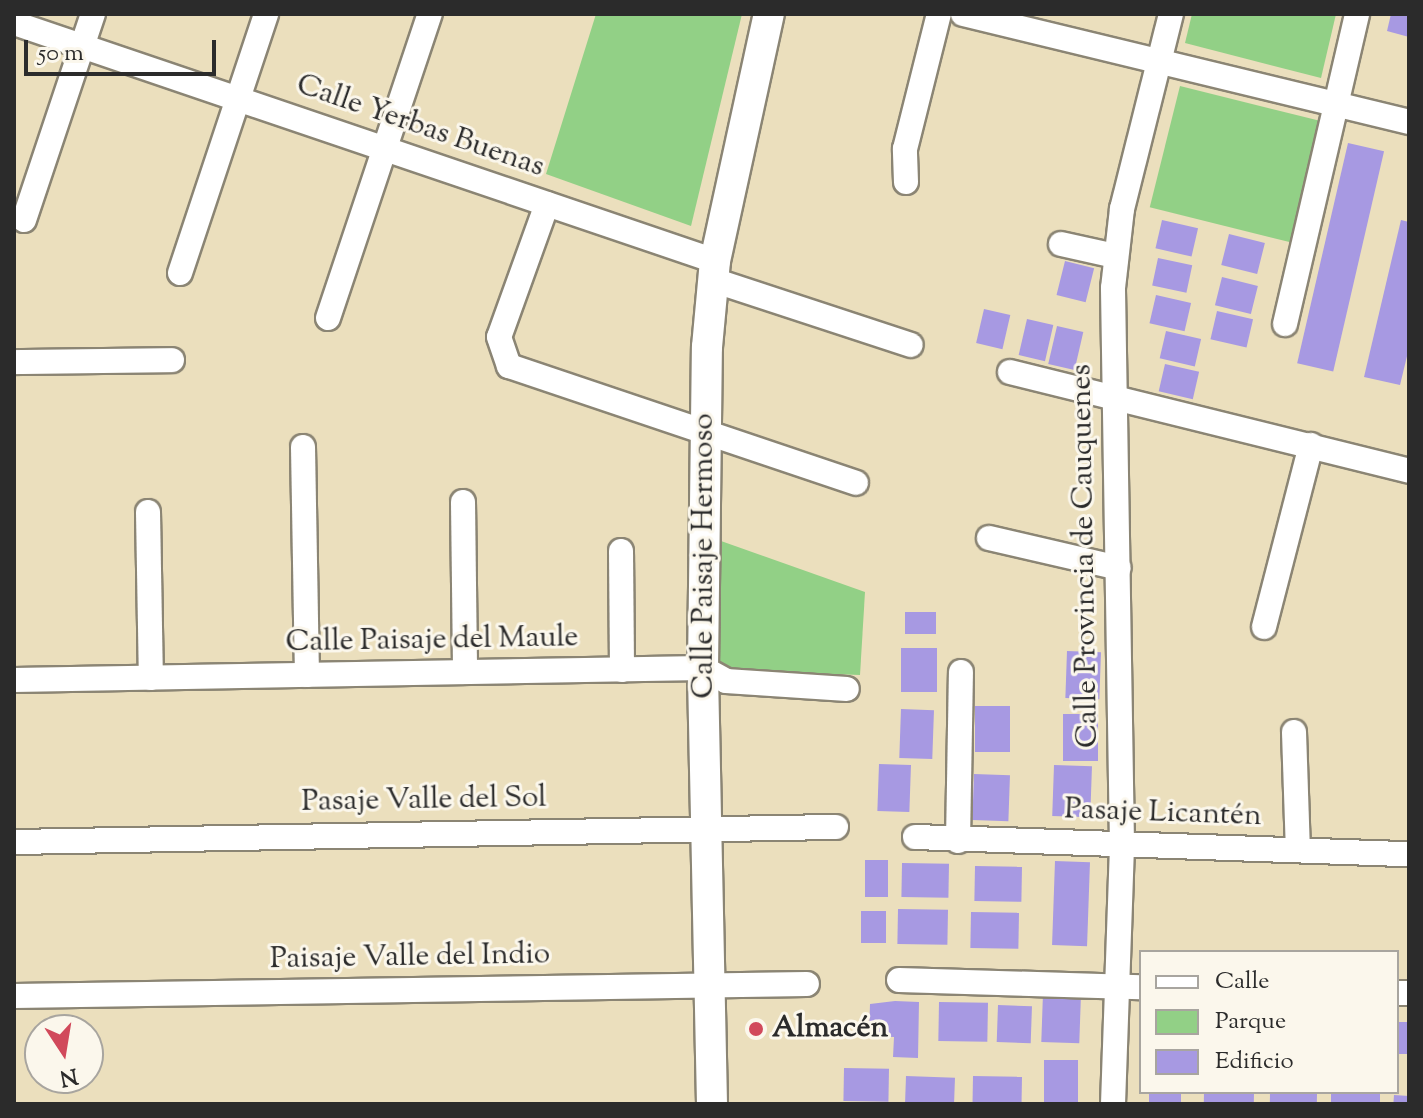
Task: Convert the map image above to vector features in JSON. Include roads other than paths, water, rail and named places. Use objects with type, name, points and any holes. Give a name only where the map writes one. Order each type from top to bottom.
[{"type":"street","points":[[24,220],[93,14]]},
{"type":"street","points":[[180,273],[266,14]]},
{"type":"street","points":[[328,318],[430,14]]},
{"type":"street","name":"Calle Paisaje Hermoso","points":[[712,1104],[703,668],[705,437],[714,270],[769,14]]},
{"type":"street","points":[[906,182],[905,149],[939,14]]},
{"type":"street","points":[[963,14],[1409,122]]},
{"type":"street","name":"Calle Provincia de Cauquenes","points":[[1113,1104],[1129,986],[1122,844],[1115,256],[1171,14]]},
{"type":"street","points":[[1285,324],[1357,14]]},
{"type":"street","name":"Calle Yerbas Buenas","points":[[14,23],[547,204],[911,345]]},
{"type":"street","points":[[547,204],[499,337],[503,359],[520,373],[705,437],[856,483]]},
{"type":"street","points":[[1061,244],[1115,256]]},
{"type":"street","points":[[14,362],[172,360]]},
{"type":"street","points":[[1010,372],[1409,471]]},
{"type":"street","points":[[1264,627],[1311,445]]},
{"type":"street","points":[[303,447],[307,675]]},
{"type":"street","points":[[463,502],[465,672]]},
{"type":"street","points":[[148,512],[151,678]]},
{"type":"street","points":[[989,538],[1119,568]]},
{"type":"street","points":[[621,551],[622,670]]},
{"type":"street","name":"Calle Paisaje del Maule","points":[[14,680],[703,668],[726,681],[847,689]]},
{"type":"street","points":[[958,841],[961,672]]},
{"type":"street","points":[[1294,732],[1298,850]]},
{"type":"street","name":"Pasaje Valle del Sol","points":[[14,842],[836,827]]},
{"type":"street","name":"Pasaje Licantén","points":[[915,837],[958,841],[1409,854]]},
{"type":"street","points":[[899,980],[1129,986]]},
{"type":"street","name":"Paisaje Valle del Indio","points":[[14,996],[807,984]]},
{"type":"place","name":"Almacén","points":[[756,1029]]}]
